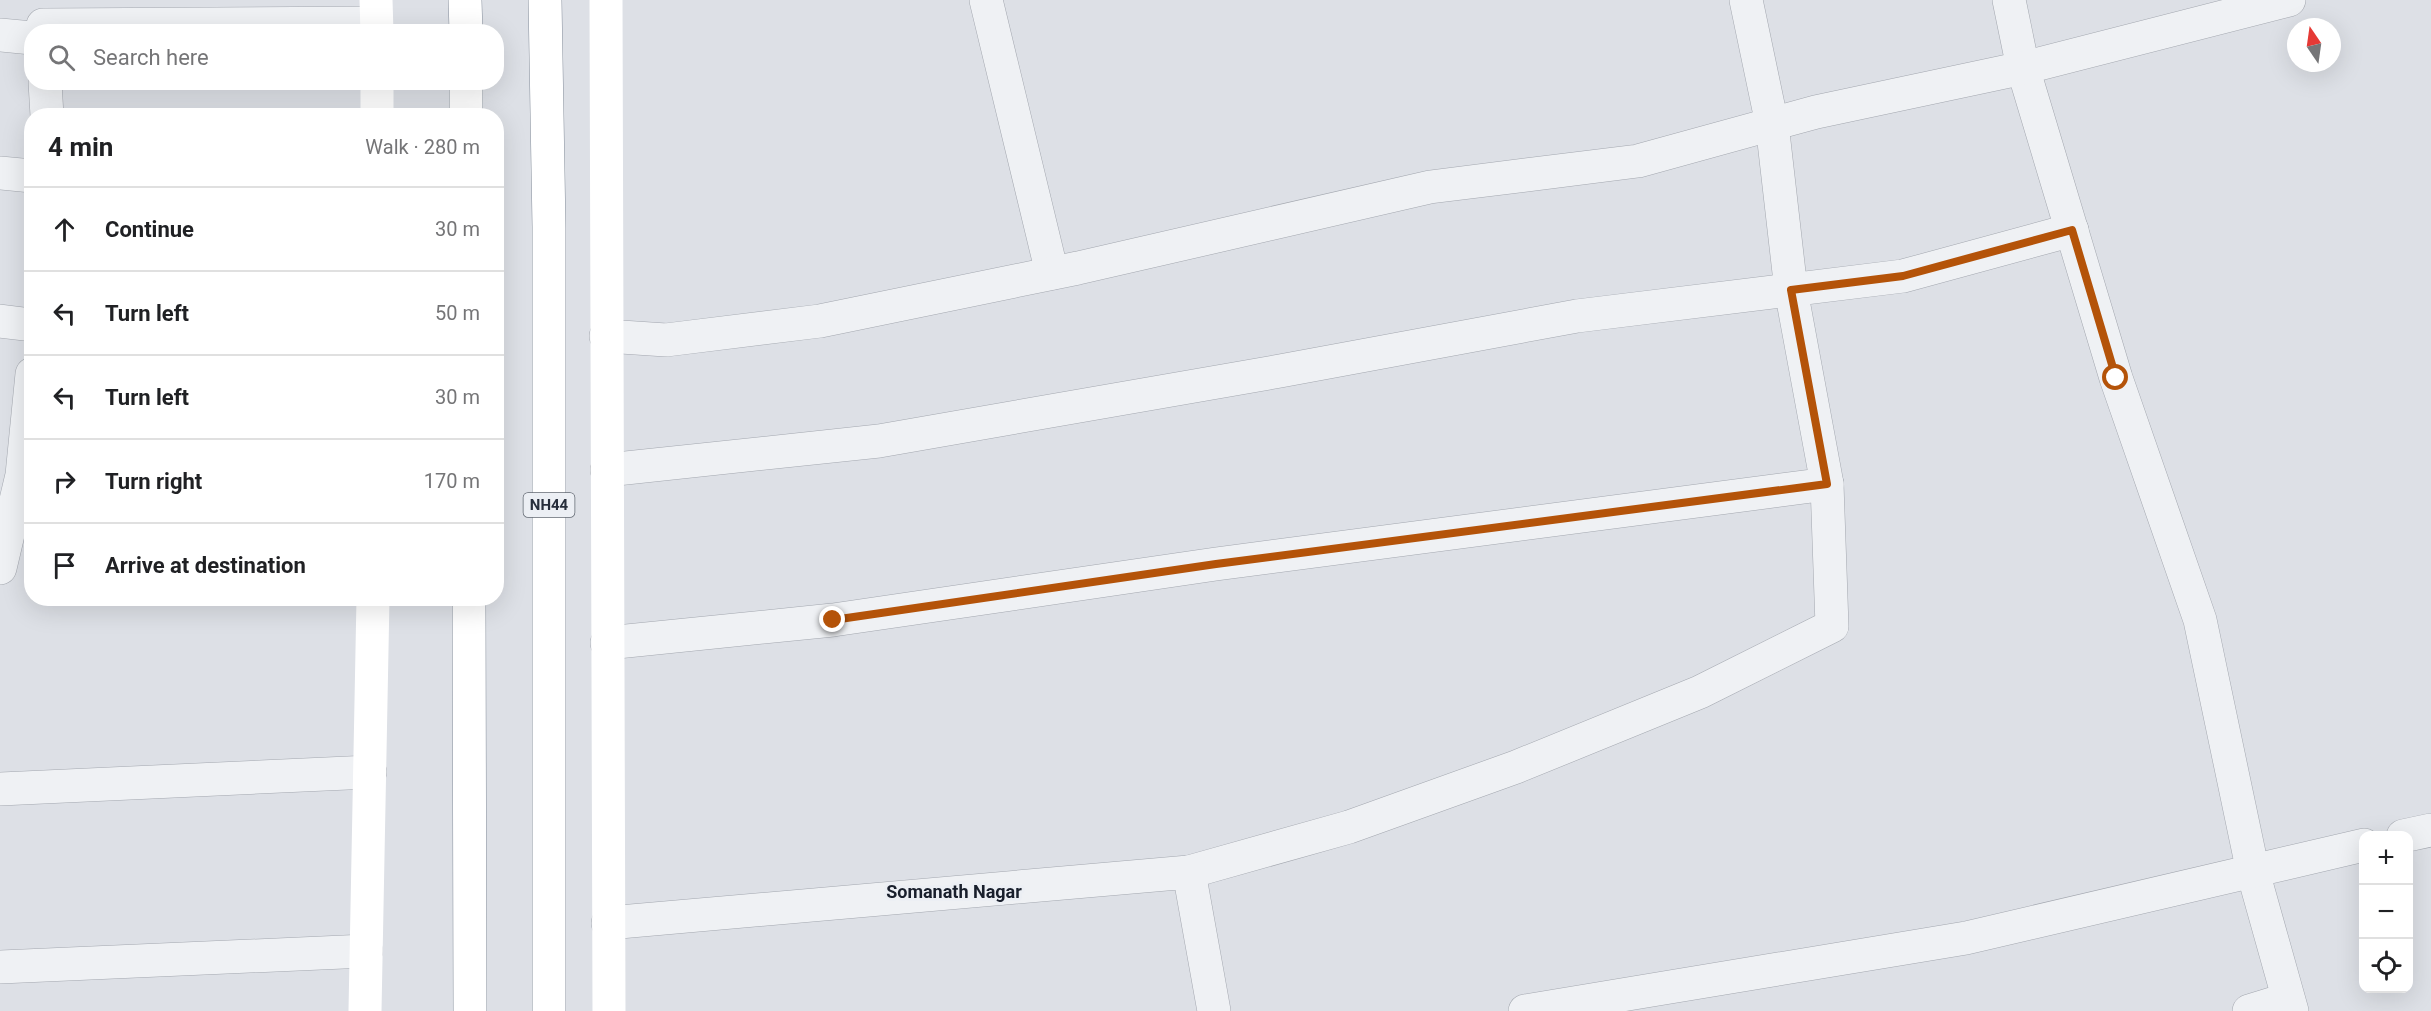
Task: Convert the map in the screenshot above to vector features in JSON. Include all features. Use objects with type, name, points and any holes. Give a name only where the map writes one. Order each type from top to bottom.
[{"type":"main road","points":[[465,0],[466,24]]},
{"type":"main road","name":"NH44","points":[[545,0],[549,227],[549,1011]]},
{"type":"main road","points":[[606,0],[609,1011]]},
{"type":"main road","points":[[377,90],[377,108]]},
{"type":"main road","points":[[466,90],[466,108]]},
{"type":"main road","points":[[365,1011],[373,606]]},
{"type":"main road","points":[[469,606],[470,1011]]},
{"type":"street","points":[[986,0],[1052,273]]},
{"type":"street","points":[[608,923],[1189,872],[1349,827],[1516,767],[1700,692],[1832,626],[1827,484],[1791,290],[1772,124],[1746,0]]},
{"type":"street","points":[[2009,0],[2023,68],[2116,378],[2200,620],[2253,872],[2290,1005],[2249,1011]]},
{"type":"street","points":[[606,336],[666,340],[820,321],[1052,273],[1430,187],[1638,161],[1816,112],[2023,68],[2289,0]]},
{"type":"street","points":[[40,24],[376,18]]},
{"type":"street","points":[[0,35],[24,28]]},
{"type":"street","points":[[45,90],[46,108]]},
{"type":"street","points":[[0,174],[24,176]]},
{"type":"street","points":[[607,470],[879,441],[1577,316],[1903,276],[2072,230]]},
{"type":"street","points":[[0,321],[24,324]]},
{"type":"street","points":[[0,568],[24,430]]},
{"type":"street","points":[[607,643],[833,620],[1216,564],[1827,484]]},
{"type":"street","points":[[0,789],[370,772]]},
{"type":"street","points":[[2413,834],[2431,830]]},
{"type":"street","points":[[1525,1011],[1966,938],[2359,846]]},
{"type":"street","points":[[1189,872],[1214,1011]]},
{"type":"street","points":[[0,968],[366,951]]},
{"type":"district","name":"Somanath Nagar","points":[[954,892]]},
{"type":"route","points":[[833,620],[1216,564],[1827,484],[1791,290],[1903,276],[2072,230],[2116,378]]}]
